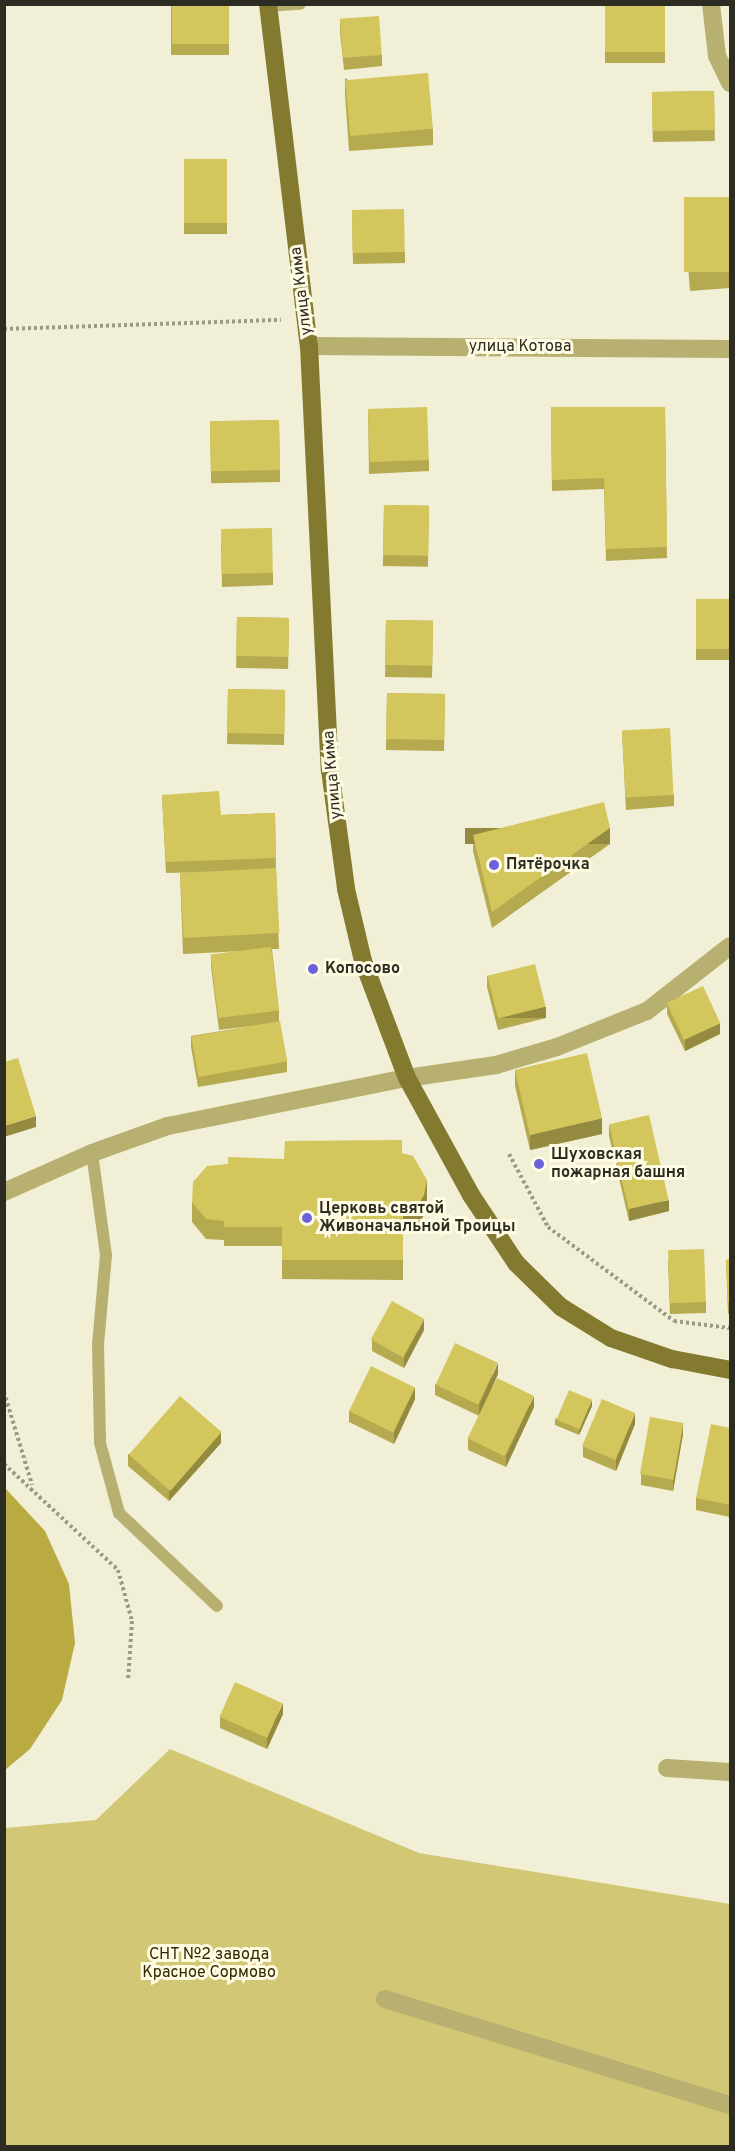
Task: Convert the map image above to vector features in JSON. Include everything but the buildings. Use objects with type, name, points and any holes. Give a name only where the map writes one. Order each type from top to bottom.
[{"type":"main road","name":"улица Кима","points":[[268,5],[309,346],[332,782],[346,889],[363,962],[407,1078],[471,1195],[516,1263],[561,1307],[611,1338],[672,1359],[730,1370]]},
{"type":"street","points":[[711,4],[717,56],[730,83]]},
{"type":"street","name":"улица Котова","points":[[309,346],[730,349]]},
{"type":"street","points":[[4,1192],[92,1153],[168,1126],[407,1078],[496,1065],[597,1031],[647,1011],[730,946]]},
{"type":"street","points":[[667,1768],[730,1772]]},
{"type":"street","points":[[385,1999],[730,2105]]},
{"type":"lane","points":[[268,5],[300,4]]},
{"type":"lane","points":[[92,1153],[106,1255],[98,1344],[100,1443],[116,1503],[119,1513],[217,1606]]},
{"type":"path","points":[[4,329],[305,319]]},
{"type":"path","points":[[509,1154],[548,1227],[674,1320],[730,1328]]},
{"type":"path","points":[[4,1392],[32,1486]]},
{"type":"path","points":[[4,1464],[32,1486],[118,1570],[132,1621],[129,1681]]},
{"type":"green space","name":"СНТ №2 завода Красное Сормово","points":[[170,1749],[419,1853],[730,1904],[730,2146],[5,2146],[5,1828],[96,1820]]},
{"type":"shaded area","points":[[5,1488],[45,1531],[69,1584],[75,1643],[62,1700],[30,1749],[5,1770]]},
{"type":"place","name":"Пятёрочка","points":[[494,865]]},
{"type":"place","name":"Копосово","points":[[313,969]]},
{"type":"place","name":"Шуховская пожарная башня","points":[[539,1164]]},
{"type":"place","name":"Церковь святой Живоначальной Троицы","points":[[307,1218]]}]
